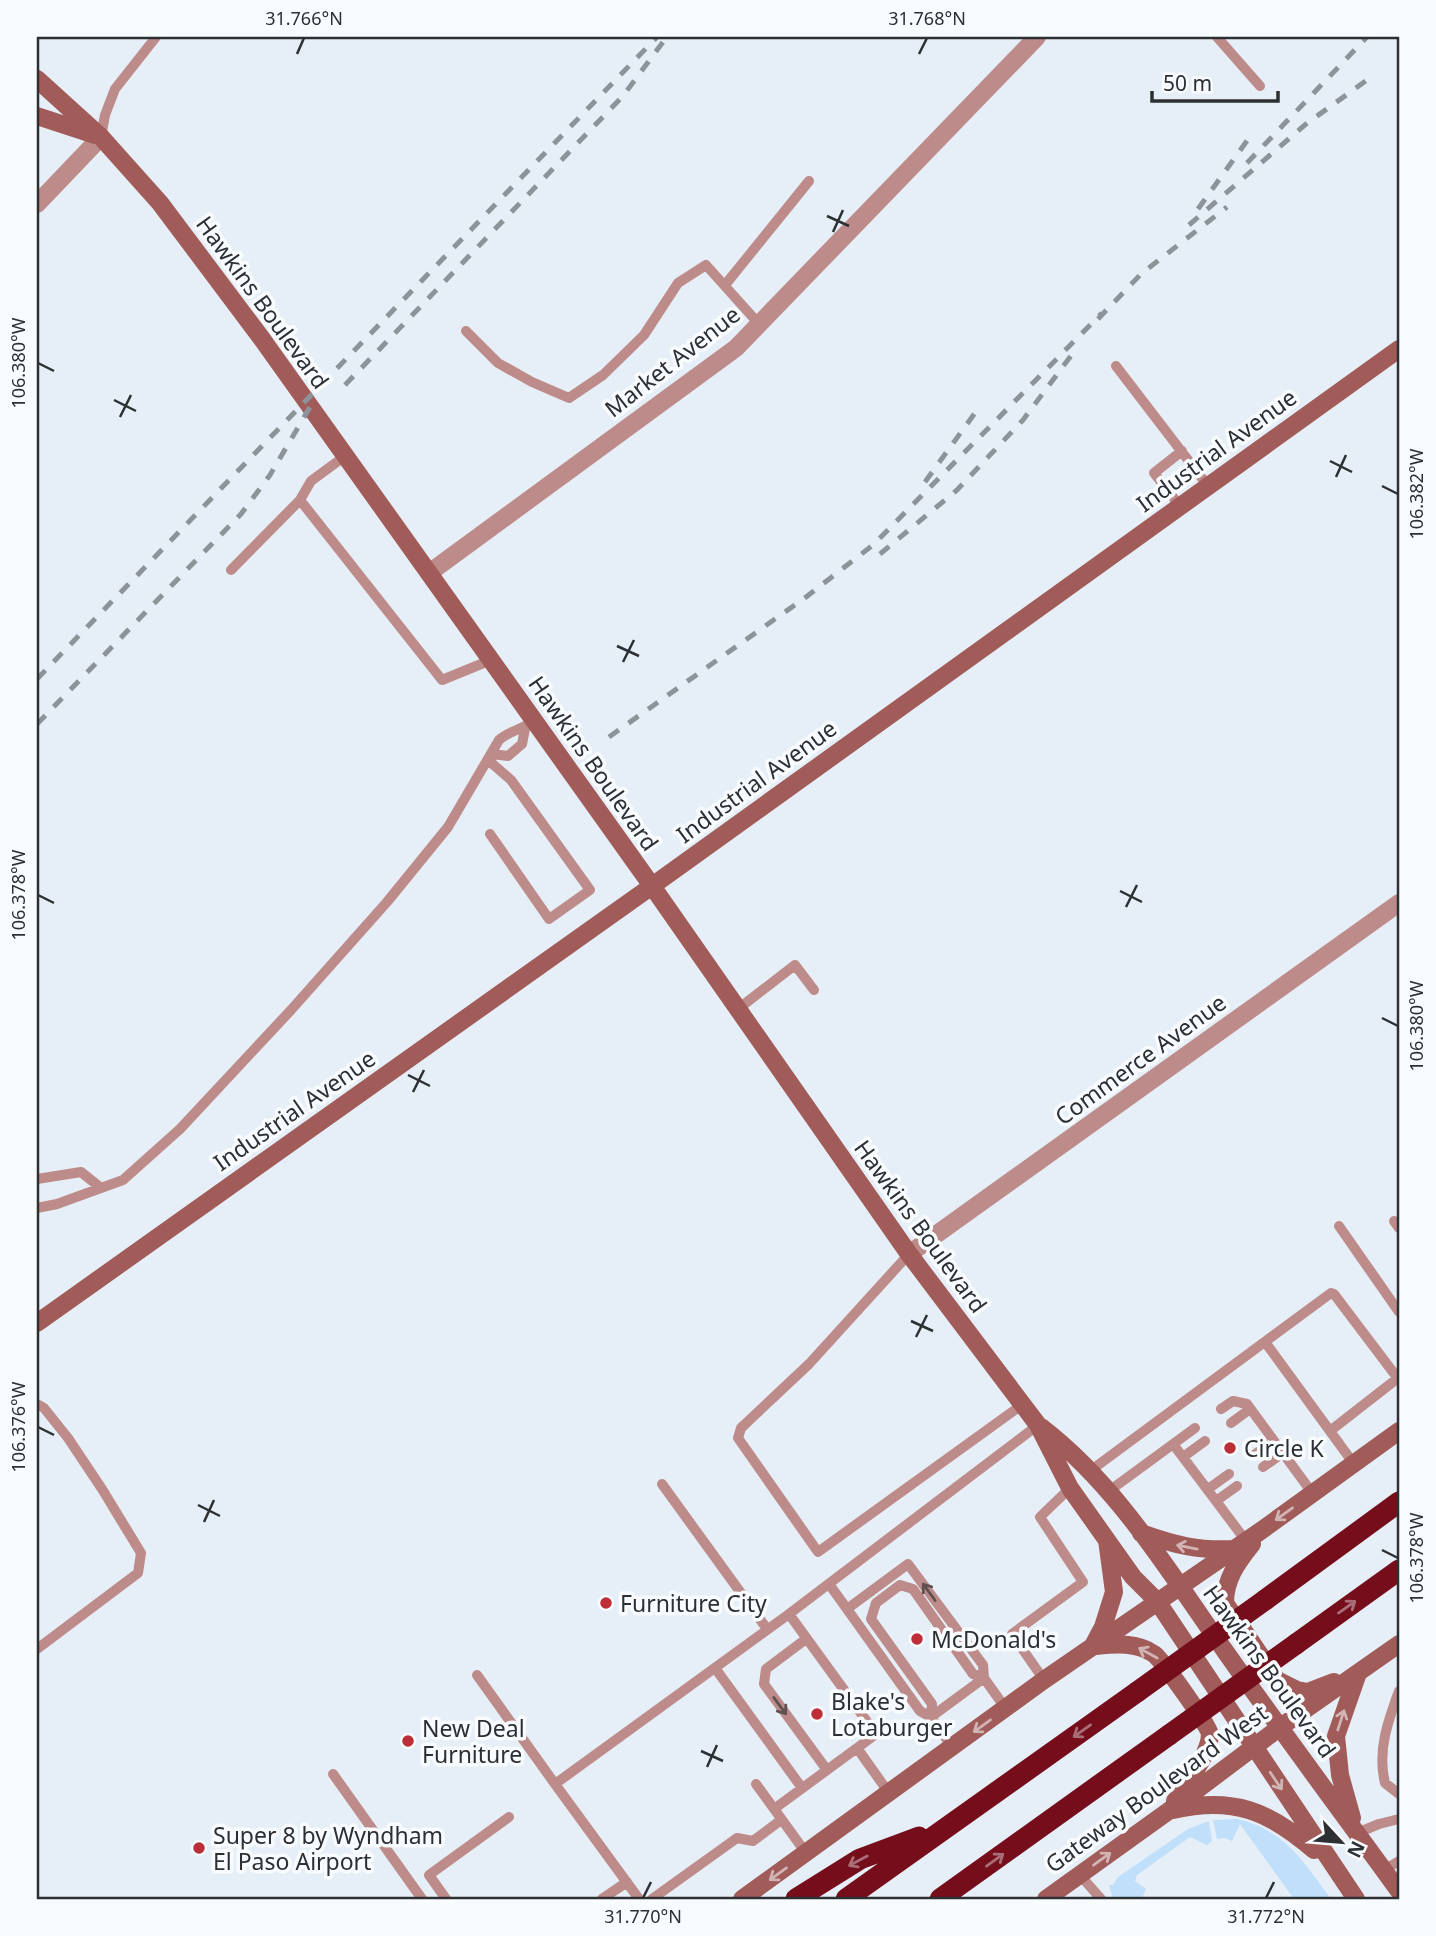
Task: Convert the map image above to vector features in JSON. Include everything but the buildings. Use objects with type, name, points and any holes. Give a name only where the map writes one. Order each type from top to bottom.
[{"type":"highway","points":[[846,1899],[1399,1502]]},
{"type":"highway","points":[[940,1899],[1399,1570]]},
{"type":"highway","points":[[796,1899],[860,1859],[944,1828]]},
{"type":"main road","name":"Hawkins Boulevard","points":[[37,79],[101,137],[160,203],[262,339],[491,660],[529,724],[652,886],[909,1254],[1038,1425],[1070,1488],[1133,1577],[1157,1601],[1356,1899]]},
{"type":"main road","points":[[37,116],[101,137]]},
{"type":"main road","name":"Industrial Avenue","points":[[37,1323],[652,886],[1399,349]]},
{"type":"main road","name":"Hawkins Boulevard","points":[[1038,1425],[1069,1449],[1109,1491],[1357,1833],[1392,1865],[1399,1891]]},
{"type":"main road","points":[[742,1899],[1044,1680],[1399,1432]]},
{"type":"main road","points":[[1262,1530],[1233,1569],[1225,1593],[1225,1603],[1278,1680],[1290,1687],[1308,1692],[1358,1673]]},
{"type":"main road","points":[[1141,1533],[1195,1549],[1240,1545]]},
{"type":"main road","points":[[1093,1647],[1103,1627],[1114,1592],[1107,1539]]},
{"type":"main road","points":[[1093,1647],[1119,1643],[1156,1655],[1209,1729],[1209,1744],[1170,1810]]},
{"type":"main road","name":"Gateway Boulevard West","points":[[1046,1899],[1279,1728],[1358,1673],[1397,1651]]},
{"type":"main road","points":[[1357,1833],[1339,1775],[1336,1736],[1358,1673]]},
{"type":"main road","points":[[1170,1810],[1201,1805],[1227,1805],[1267,1816],[1296,1835],[1339,1875]]},
{"type":"street","name":"Market Avenue","points":[[429,573],[737,348],[1037,37]]},
{"type":"street","points":[[37,204],[101,137]]},
{"type":"street","name":"Commerce Avenue","points":[[909,1254],[1399,903]]},
{"type":"lane","points":[[101,137],[105,115],[115,89],[156,37]]},
{"type":"lane","points":[[1217,37],[1260,86]]},
{"type":"lane","points":[[725,285],[809,181]]},
{"type":"lane","points":[[466,331],[498,363],[569,398],[603,375],[644,335],[677,282],[706,265],[759,324]]},
{"type":"lane","points":[[1116,366],[1208,486]]},
{"type":"lane","points":[[1180,506],[1154,473],[1182,451]]},
{"type":"lane","points":[[231,570],[300,500],[311,481],[345,456]]},
{"type":"lane","points":[[300,500],[442,680],[491,660]]},
{"type":"lane","points":[[37,1208],[123,1180],[180,1129],[291,1010],[449,827],[499,740],[509,730],[529,724]]},
{"type":"lane","points":[[490,757],[508,756],[522,744],[529,724]]},
{"type":"lane","points":[[489,834],[549,919],[590,890],[511,780],[490,757]]},
{"type":"lane","points":[[738,1009],[795,965],[814,990]]},
{"type":"lane","points":[[37,1179],[82,1172],[101,1188]]},
{"type":"lane","points":[[1339,1226],[1399,1311]]},
{"type":"lane","points":[[909,1254],[809,1364],[741,1428],[738,1438],[818,1552],[1023,1404]]},
{"type":"lane","points":[[1090,1471],[1328,1294],[1334,1294],[1399,1379],[1330,1431]]},
{"type":"lane","points":[[1265,1342],[1354,1464]]},
{"type":"lane","points":[[1221,1409],[1233,1401],[1247,1404],[1313,1494]]},
{"type":"lane","points":[[37,1404],[44,1408],[68,1438],[141,1553],[138,1573],[37,1649]]},
{"type":"lane","points":[[1231,1423],[1250,1409]]},
{"type":"lane","points":[[555,1783],[789,1614],[1038,1425]]},
{"type":"lane","points":[[1109,1491],[1195,1428]]},
{"type":"lane","points":[[1183,1457],[1205,1441]]},
{"type":"lane","points":[[1254,1455],[1274,1441]]},
{"type":"lane","points":[[1173,1444],[1216,1501],[1240,1545]]},
{"type":"lane","points":[[1262,1467],[1283,1453]]},
{"type":"lane","points":[[1208,1489],[1229,1474]]},
{"type":"lane","points":[[662,1484],[767,1629]]},
{"type":"lane","points":[[1216,1501],[1237,1486]]},
{"type":"lane","points":[[1044,1680],[1012,1634],[1083,1582],[1040,1517],[1070,1488]]},
{"type":"lane","points":[[847,1609],[908,1564],[983,1665],[984,1678],[1006,1709]]},
{"type":"lane","points":[[829,1584],[920,1711],[931,1717],[952,1748]]},
{"type":"lane","points":[[931,1717],[932,1704],[871,1619],[876,1603],[900,1585],[913,1588],[973,1674],[984,1678]]},
{"type":"lane","points":[[774,1809],[876,1734],[789,1614]]},
{"type":"lane","points":[[806,1639],[766,1669],[764,1684],[827,1770]]},
{"type":"lane","points":[[715,1668],[802,1788]]},
{"type":"lane","points":[[477,1675],[639,1899]]},
{"type":"lane","points":[[931,1717],[984,1678]]},
{"type":"lane","points":[[1397,1791],[1385,1783],[1382,1752],[1387,1725],[1399,1691]]},
{"type":"lane","points":[[857,1748],[889,1793]]},
{"type":"lane","points":[[333,1774],[422,1899]]},
{"type":"lane","points":[[756,1784],[806,1853]]},
{"type":"lane","points":[[446,1899],[429,1875],[509,1817]]},
{"type":"lane","points":[[1357,1833],[1399,1819]]},
{"type":"lane","points":[[652,1899],[737,1838],[753,1841],[781,1820]]},
{"type":"lane","points":[[1080,1875],[1101,1899]]},
{"type":"lane","points":[[602,1899],[627,1882]]},
{"type":"shaded area","points":[[1237,1819],[1268,1831],[1292,1849],[1331,1899],[1294,1899],[1240,1824],[1232,1841],[1217,1839],[1213,1820]]},
{"type":"shaded area","points":[[1209,1821],[1212,1841],[1207,1845],[1190,1837],[1137,1875],[1135,1881],[1146,1889],[1142,1898],[1113,1899],[1109,1885],[1113,1885],[1118,1877],[1188,1829]]},
{"type":"railway","points":[[37,679],[657,37]]},
{"type":"railway","points":[[1247,163],[1367,37]]},
{"type":"railway","points":[[345,385],[623,96],[663,42]]},
{"type":"railway","points":[[1189,225],[1306,124],[1374,75]]},
{"type":"railway","points":[[1198,209],[1249,138]]},
{"type":"railway","points":[[1098,319],[1141,274],[1227,207]]},
{"type":"railway","points":[[609,737],[806,597],[873,545],[1102,313]]},
{"type":"railway","points":[[880,554],[957,490],[1023,420],[1073,353]]},
{"type":"railway","points":[[37,724],[241,514],[270,475],[313,402]]},
{"type":"railway","points":[[925,482],[980,406]]},
{"type":"place","name":"Circle K","points":[[1230,1448]]},
{"type":"place","name":"Furniture City","points":[[606,1603]]},
{"type":"place","name":"McDonald's","points":[[917,1639]]},
{"type":"place","name":"Blake's Lotaburger","points":[[817,1714]]},
{"type":"place","name":"New Deal Furniture","points":[[408,1741]]},
{"type":"place","name":"Super 8 by Wyndham El Paso Airport","points":[[199,1848]]}]
